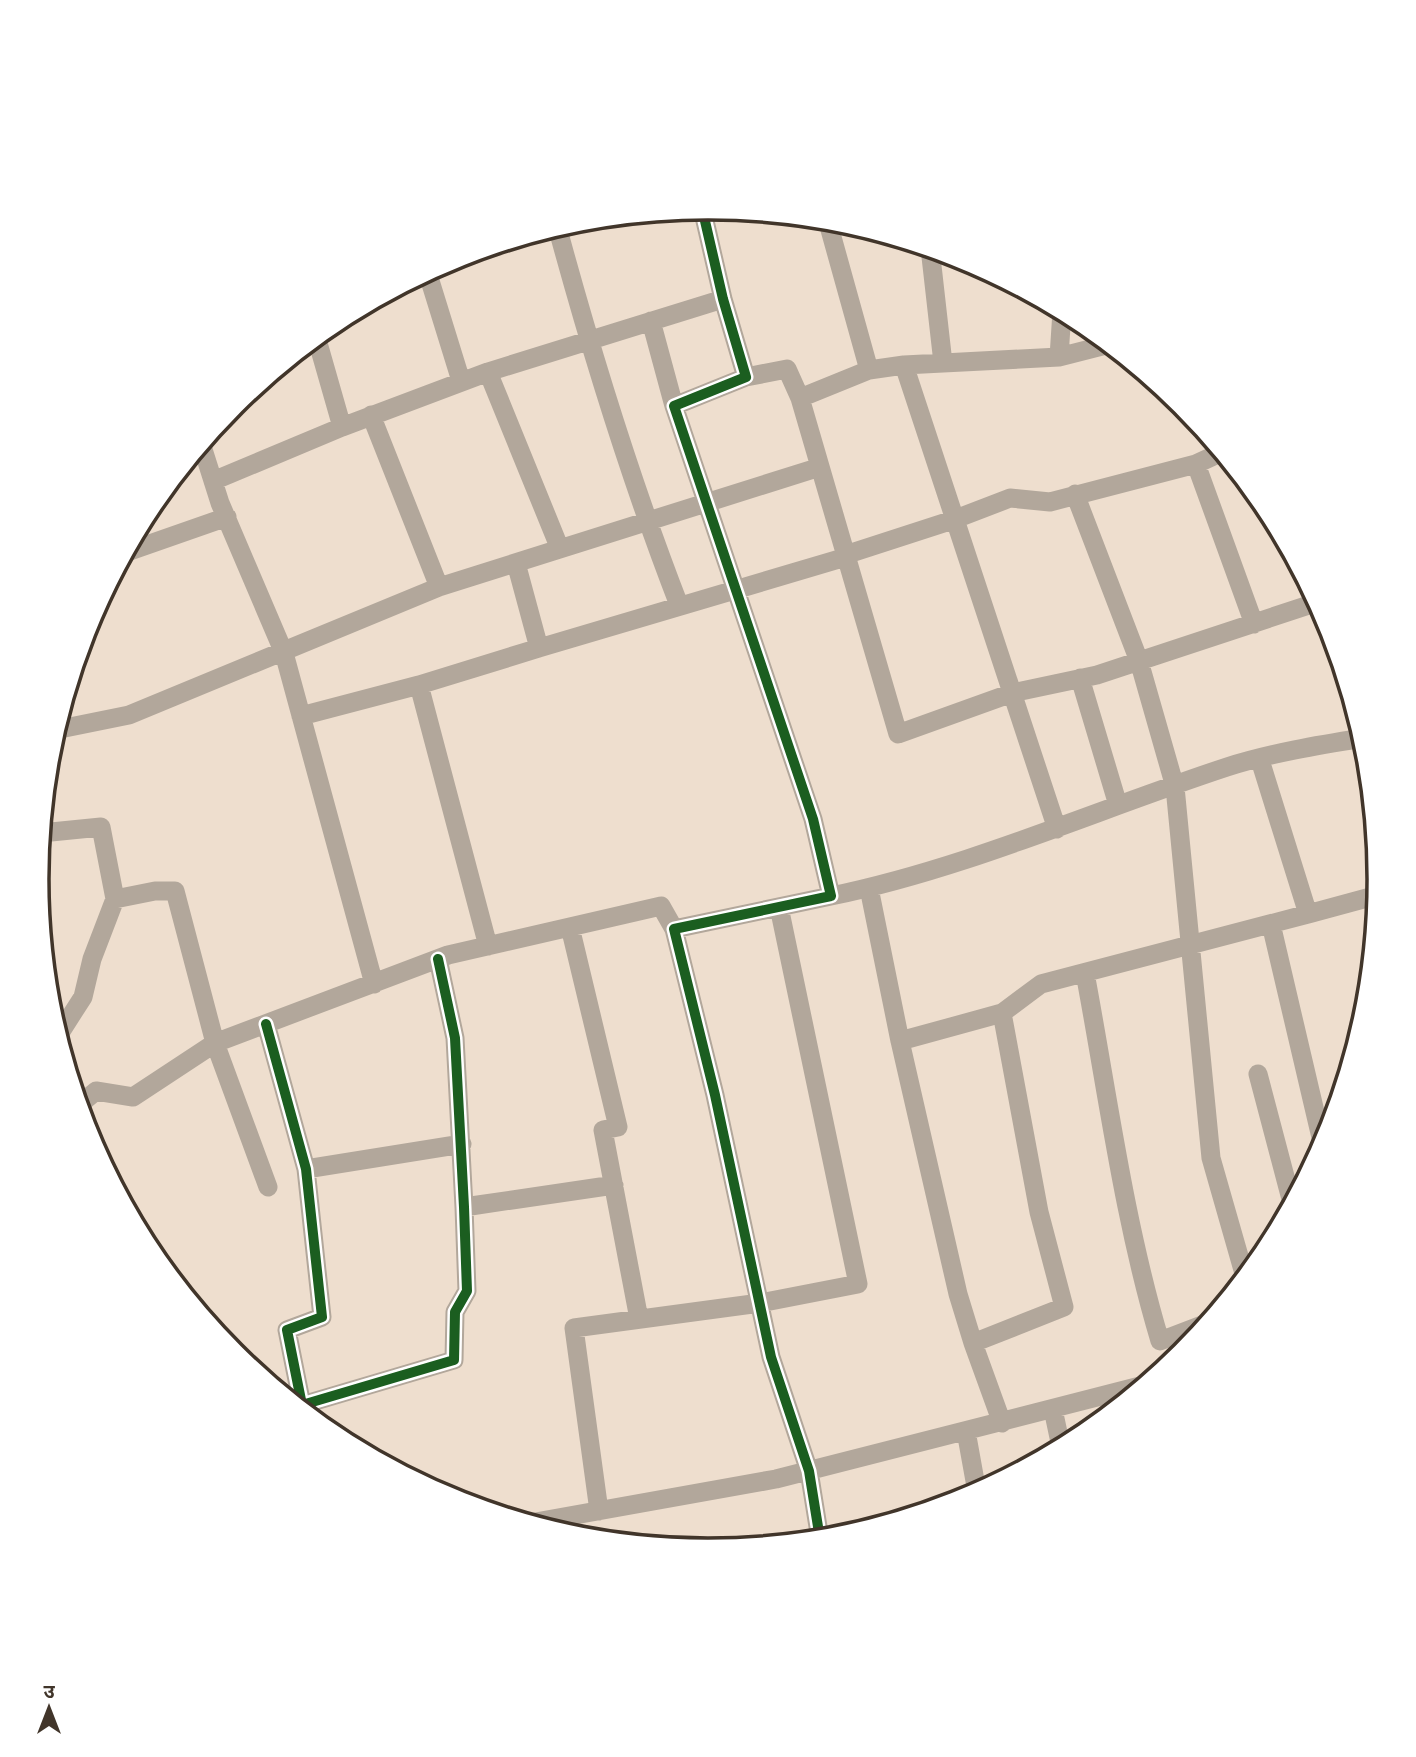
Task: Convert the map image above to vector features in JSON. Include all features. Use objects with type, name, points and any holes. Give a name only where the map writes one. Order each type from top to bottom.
[{"type":"street","points":[[705,220],[723,299],[746,377]]},
{"type":"street","points":[[830,231],[869,370]]},
{"type":"street","points":[[560,237],[588,340],[646,519],[679,605]]},
{"type":"street","points":[[931,258],[943,363]]},
{"type":"street","points":[[430,281],[461,381]]},
{"type":"street","points":[[213,481],[371,415],[461,381],[723,299]]},
{"type":"street","points":[[651,321],[674,406],[705,503],[813,819],[831,896]]},
{"type":"street","points":[[1059,356],[1061,323]]},
{"type":"street","points":[[319,347],[342,427]]},
{"type":"street","points":[[800,398],[869,370],[904,365],[1059,356],[1097,347]]},
{"type":"street","points":[[904,365],[1057,829]]},
{"type":"street","points":[[674,406],[746,377],[787,369],[800,398],[898,734],[1012,692],[1080,678],[1139,661],[1308,606]]},
{"type":"street","points":[[488,372],[560,549]]},
{"type":"street","points":[[371,415],[439,587]]},
{"type":"street","points":[[204,454],[226,517],[284,653],[374,984]]},
{"type":"street","points":[[301,716],[419,685],[846,556],[1010,498],[1050,502],[1196,464],[1213,456]]},
{"type":"street","points":[[1196,464],[1254,624]]},
{"type":"street","points":[[67,728],[129,715],[439,587],[646,519],[820,467]]},
{"type":"street","points":[[1075,495],[1139,661],[1175,787],[1210,1158],[1241,1266]]},
{"type":"street","points":[[137,548],[226,517]]},
{"type":"street","points":[[516,563],[539,648]]},
{"type":"street","points":[[1080,678],[1118,805]]},
{"type":"street","points":[[419,685],[488,946]]},
{"type":"street","points":[[674,929],[869,888],[1057,829],[1229,767],[1352,740]]},
{"type":"street","points":[[1260,760],[1308,914]]},
{"type":"street","points":[[50,832],[101,827],[115,899],[92,959],[83,997],[66,1024]]},
{"type":"street","points":[[869,888],[900,1041],[958,1294],[1002,1423]]},
{"type":"street","points":[[115,899],[155,891],[175,891],[215,1043],[268,1187]]},
{"type":"street","points":[[900,1041],[1002,1013],[1041,985],[1367,898]]},
{"type":"street","points":[[87,1098],[96,1091],[133,1097],[215,1043],[438,959],[661,906],[674,929],[715,1095],[771,1357],[809,1471],[818,1528]]},
{"type":"street","points":[[599,1511],[574,1328],[760,1303],[858,1284],[779,906]]},
{"type":"street","points":[[1270,924],[1318,1127]]},
{"type":"street","points":[[570,927],[618,1127],[603,1130],[639,1319]]},
{"type":"street","points":[[310,1403],[454,1360],[455,1312],[467,1291],[462,1144],[455,1038],[438,959]]},
{"type":"street","points":[[1085,973],[1146,1294],[1160,1341],[1186,1331]]},
{"type":"street","points":[[973,1343],[1064,1307],[1039,1212],[1002,1013]]},
{"type":"street","points":[[266,1024],[306,1169],[322,1317],[286,1330],[298,1394]]},
{"type":"street","points":[[1258,1074],[1289,1190]]},
{"type":"street","points":[[306,1169],[462,1144]]},
{"type":"street","points":[[464,1207],[614,1185]]},
{"type":"street","points":[[555,1519],[809,1471],[1053,1409],[1113,1398]]},
{"type":"street","points":[[1053,1409],[1059,1436]]},
{"type":"street","points":[[966,1431],[975,1480]]},
{"type":"cycle path","points":[[705,220],[723,299],[746,377],[674,406],[813,819],[831,896],[674,929],[715,1095],[771,1357],[809,1471],[818,1528]]},
{"type":"cycle path","points":[[309,1403],[454,1360],[455,1312],[467,1291],[464,1207],[455,1038],[438,959]]},
{"type":"cycle path","points":[[266,1024],[306,1169],[322,1317],[287,1330],[300,1396]]}]
